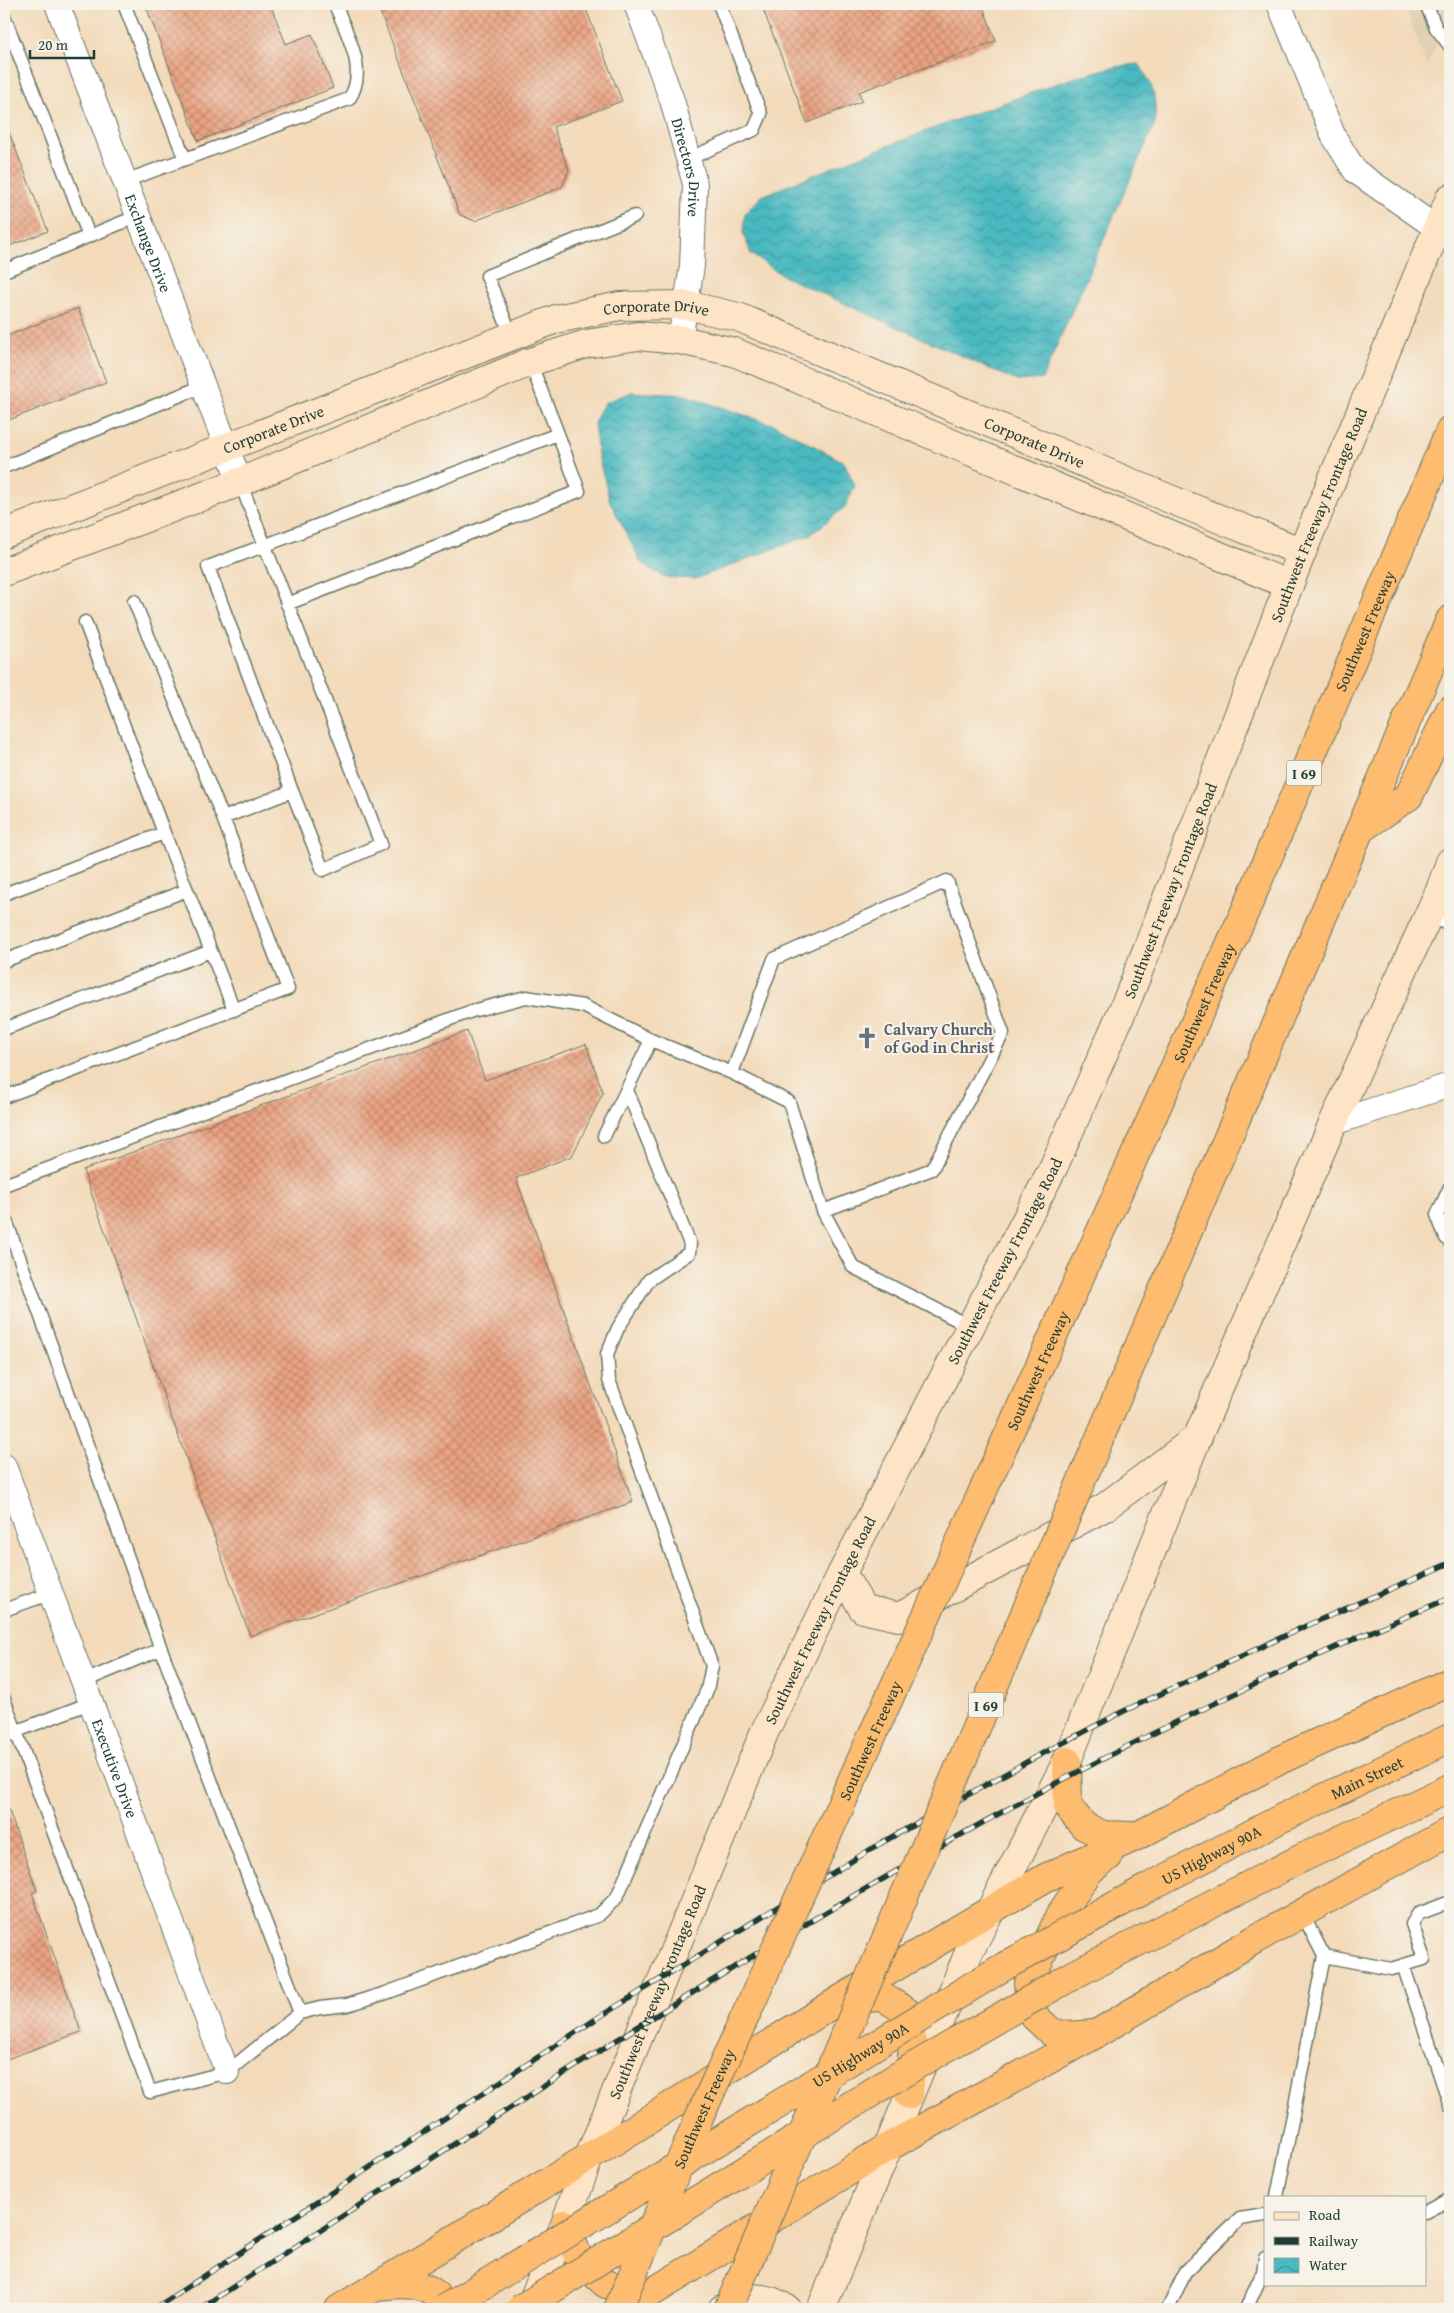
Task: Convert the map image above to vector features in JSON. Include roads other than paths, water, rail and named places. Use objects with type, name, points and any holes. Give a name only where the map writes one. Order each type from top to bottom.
[{"type":"highway","name":"Southwest Freeway","points":[[618,2309],[696,2127],[1247,907],[1450,430]]},
{"type":"highway","name":"I 69","points":[[728,2309],[1450,620]]},
{"type":"highway","points":[[1361,829],[1409,796],[1450,710]]},
{"type":"highway","points":[[339,2309],[589,2157],[841,1999],[1044,1878],[1137,1836],[1284,1758],[1450,1682]]},
{"type":"highway","name":"Main Street","points":[[1284,1816],[1450,1738]]},
{"type":"highway","points":[[1067,1761],[1068,1806],[1084,1826],[1103,1836],[1137,1836]]},
{"type":"highway","points":[[520,2309],[926,2060],[1077,1973],[1302,1858],[1450,1788]]},
{"type":"highway","name":"US Highway 90A","points":[[444,2309],[1005,1966],[1284,1816]]},
{"type":"highway","points":[[625,2309],[888,2147],[1096,2034],[1302,1913],[1450,1831]]},
{"type":"highway","points":[[1096,2034],[1068,2036],[1051,2032],[1032,2014],[1028,1984],[1060,1916],[1089,1871],[1137,1836]]},
{"type":"highway","points":[[841,1999],[882,1997],[906,2011],[913,2044],[909,2095]]},
{"type":"highway","points":[[564,2224],[580,2261],[606,2284],[648,2295]]},
{"type":"highway","points":[[374,2287],[405,2282],[428,2289],[441,2299],[444,2309]]},
{"type":"main road","name":"Southwest Freeway Frontage Road","points":[[529,2309],[589,2157],[764,1733],[842,1573],[1054,1166],[1128,998],[1302,552],[1450,198]]},
{"type":"main road","name":"Corporate Drive","points":[[4,534],[227,449],[556,319],[620,306],[686,305],[738,317],[1166,497],[1302,552]]},
{"type":"main road","name":"Corporate Drive","points":[[4,572],[240,482],[530,362],[586,344],[638,336],[680,340],[734,352],[1289,585]]},
{"type":"main road","points":[[821,2309],[969,1952],[1067,1761],[1198,1436],[1333,1124],[1439,920],[1450,862]]},
{"type":"main road","points":[[842,1573],[863,1609],[899,1617],[1105,1507],[1198,1436]]},
{"type":"main road","points":[[722,2309],[746,2299],[770,2299],[787,2309]]},
{"type":"street","name":"Exchange Drive","points":[[57,4],[240,482]]},
{"type":"street","name":"Directors Drive","points":[[636,4],[672,100],[695,184],[692,266],[680,340]]},
{"type":"street","points":[[1279,4],[1334,137],[1355,171],[1438,229]]},
{"type":"street","points":[[1333,1124],[1450,1085]]},
{"type":"street","name":"Executive Drive","points":[[4,1466],[49,1594],[227,2072]]},
{"type":"lane","points":[[124,4],[185,159]]},
{"type":"lane","points":[[125,181],[349,100],[356,89],[358,74],[356,60],[335,4]]},
{"type":"lane","points":[[688,160],[754,130],[761,114],[719,4]]},
{"type":"lane","points":[[1426,4],[1436,28],[1450,46]]},
{"type":"lane","points":[[4,16],[89,236]]},
{"type":"lane","points":[[4,270],[138,216]]},
{"type":"lane","points":[[512,337],[487,276],[635,216]]},
{"type":"lane","points":[[287,604],[579,491],[530,362]]},
{"type":"lane","points":[[4,467],[204,386]]},
{"type":"lane","points":[[240,482],[265,546],[287,604],[381,844],[323,870],[208,567],[265,546],[558,434]]},
{"type":"lane","points":[[4,1097],[288,989],[223,818],[134,601]]},
{"type":"lane","points":[[85,622],[164,832],[234,1010]]},
{"type":"lane","points":[[223,818],[292,790]]},
{"type":"lane","points":[[4,894],[164,832]]},
{"type":"lane","points":[[732,1073],[774,959],[947,880],[1003,1033],[932,1169],[824,1211]]},
{"type":"lane","points":[[4,961],[187,890]]},
{"type":"lane","points":[[4,1029],[211,951]]},
{"type":"lane","points":[[4,1185],[472,1010],[526,997],[583,1006],[651,1040],[732,1073],[789,1102],[824,1211],[853,1268],[971,1327]]},
{"type":"lane","points":[[604,1136],[651,1040]]},
{"type":"lane","points":[[4,1699],[150,2092],[227,2072],[300,2013],[320,2008],[347,2005],[386,1993],[599,1915],[617,1897],[707,1690],[712,1666],[609,1380],[607,1354],[618,1328],[649,1280],[689,1253],[690,1244],[627,1090]]},
{"type":"lane","points":[[1450,1187],[1437,1215],[1446,1238],[1450,1241]]},
{"type":"lane","points":[[4,1215],[161,1649],[300,2013]]},
{"type":"lane","points":[[4,1610],[49,1594]]},
{"type":"lane","points":[[4,1736],[86,1693],[161,1649]]},
{"type":"lane","points":[[1324,1956],[1391,1969],[1424,1959],[1412,1924],[1418,1914],[1450,1902]]},
{"type":"lane","points":[[1278,2196],[1324,1956],[1302,1913]]},
{"type":"lane","points":[[1404,1966],[1450,2106]]},
{"type":"lane","points":[[1426,2211],[1450,2199]]},
{"type":"lane","points":[[1168,2309],[1185,2272],[1192,2265],[1240,2219],[1264,2215]]},
{"type":"lane","points":[[1246,2309],[1264,2272]]},
{"type":"water","points":[[1139,64],[1153,92],[1155,123],[1042,379],[1017,381],[785,277],[751,254],[743,232],[745,213],[762,196],[917,135],[1058,83],[1106,69]]},
{"type":"water","points":[[632,392],[685,395],[777,426],[844,462],[855,485],[845,507],[810,535],[695,579],[663,577],[641,562],[610,502],[598,455],[594,423],[604,403]]},
{"type":"railway","points":[[154,2309],[596,2019],[881,1843],[1034,1758],[1122,1712],[1306,1626],[1450,1563]]},
{"type":"railway","points":[[199,2309],[477,2129],[664,2011],[852,1897],[948,1842],[1071,1775],[1196,1712],[1322,1653],[1450,1598]]},
{"type":"place","name":"Calvary Church of God in Christ","points":[[867,1038]]}]
